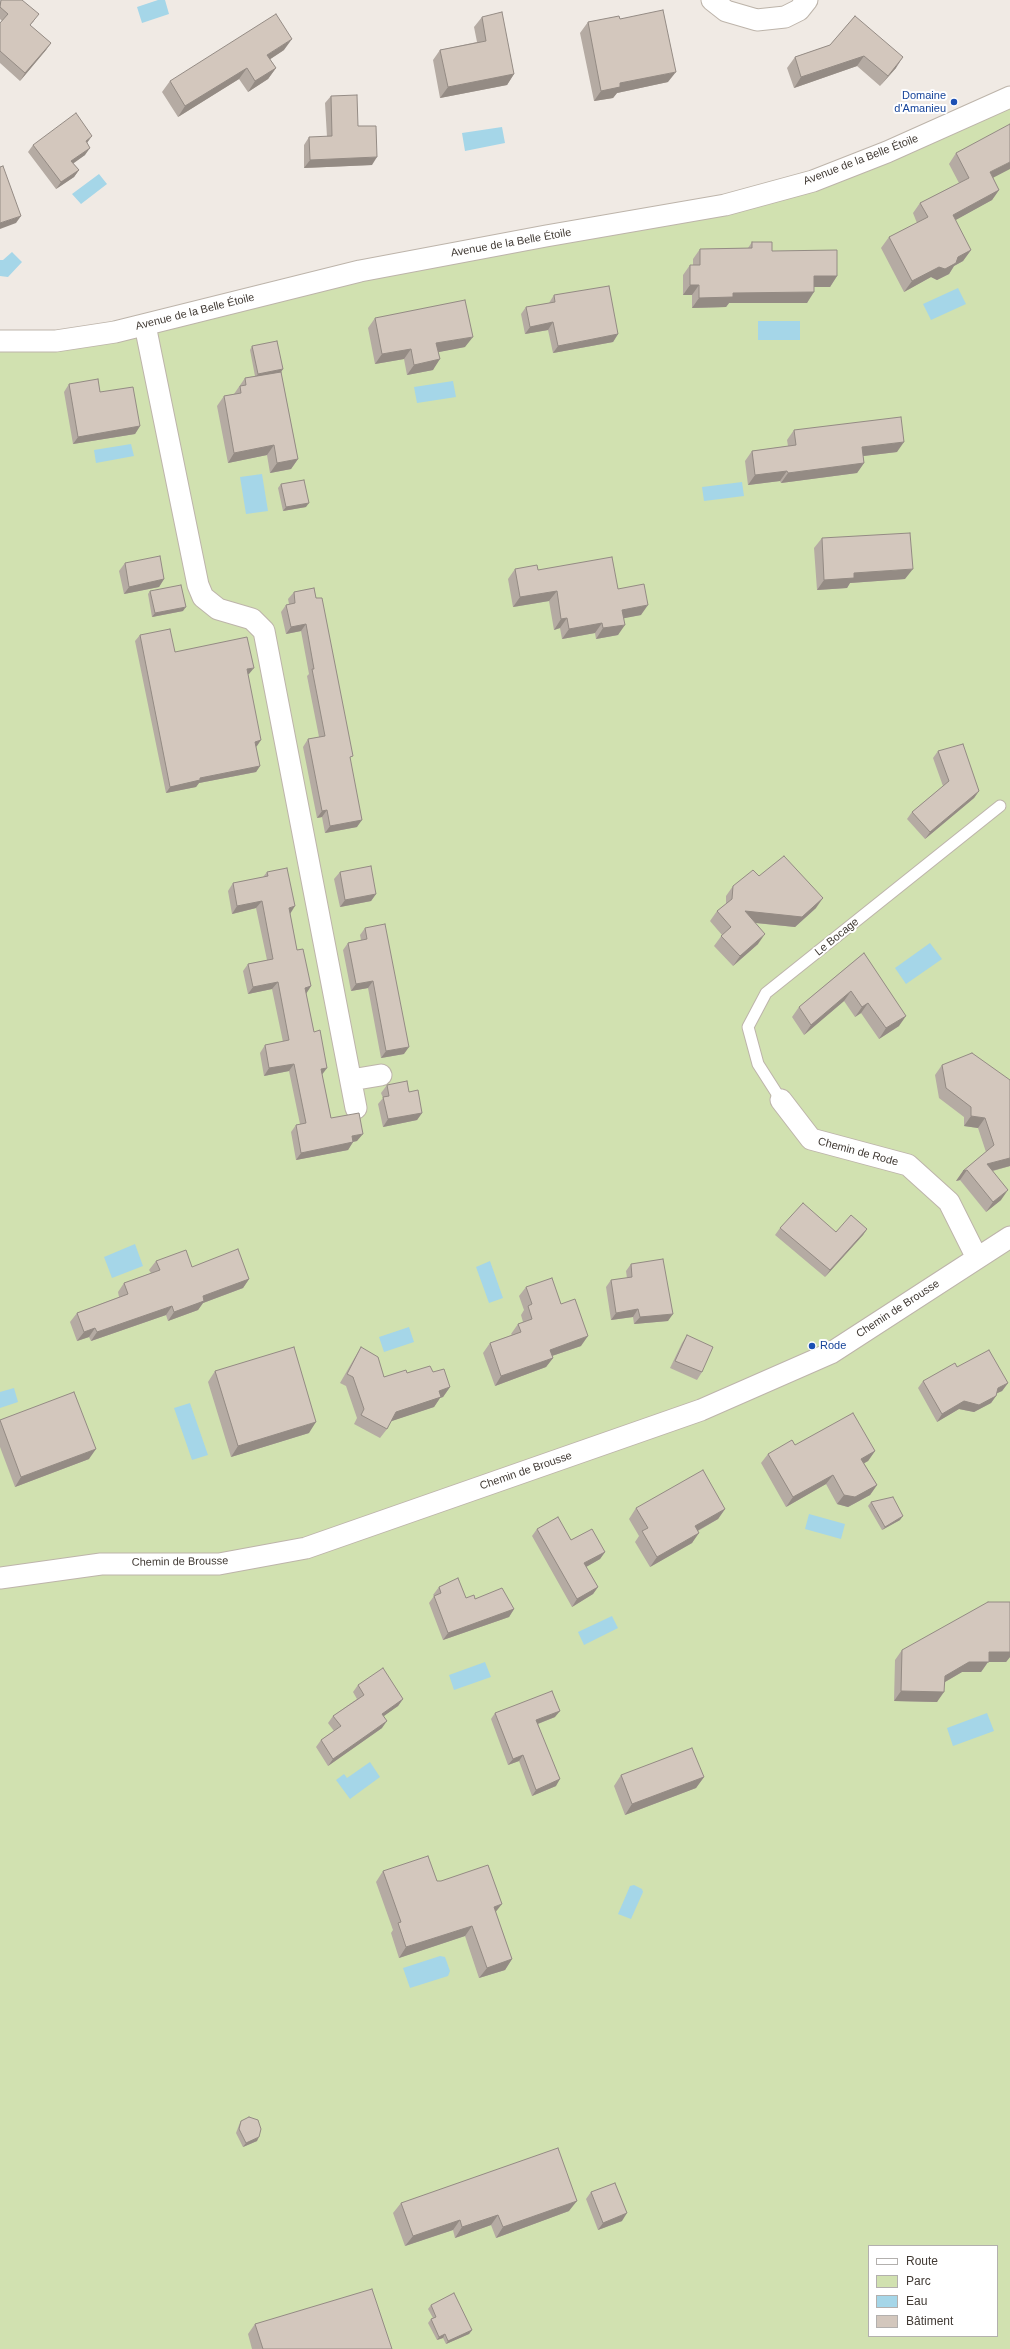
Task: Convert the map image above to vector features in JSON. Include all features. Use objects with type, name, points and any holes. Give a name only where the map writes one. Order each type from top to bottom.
[{"type":"street","points":[[712,0],[726,11],[757,20],[785,17],[799,10],[807,0]]},
{"type":"street","name":"Avenue de la Belle Étoile","points":[[0,341],[34,342],[86,338],[145,326],[360,271],[546,236],[725,205],[813,181],[887,152],[1010,97]]},
{"type":"street","points":[[145,326],[198,585],[203,597],[218,609],[252,619],[264,631],[356,1108]]},
{"type":"street","points":[[351,1080],[381,1075]]},
{"type":"street","name":"Chemin de Rode","points":[[781,1100],[811,1139],[908,1165],[949,1202],[977,1258]]},
{"type":"street","name":"Chemin de Brousse","points":[[0,1578],[101,1564],[219,1564],[306,1548],[701,1410],[831,1353],[1010,1237]]},
{"type":"lane","name":"Le Bocage","points":[[781,1100],[758,1064],[748,1027],[766,993],[1000,806]]},
{"type":"green space","points":[[1010,99],[1010,2349],[0,2349],[0,341],[17,342],[725,205]]},
{"type":"water","points":[[158,0],[165,0],[169,14],[142,23],[137,7]]},
{"type":"water","points":[[502,127],[505,143],[465,151],[462,133]]},
{"type":"water","points":[[99,174],[107,184],[81,204],[72,194]]},
{"type":"water","points":[[12,252],[22,262],[8,277],[0,276],[0,260],[3,260]]},
{"type":"water","points":[[958,288],[966,304],[931,320],[923,304]]},
{"type":"water","points":[[758,321],[800,321],[800,340],[758,340]]},
{"type":"water","points":[[453,381],[456,397],[417,403],[414,387]]},
{"type":"water","points":[[131,444],[134,456],[96,463],[94,450]]},
{"type":"water","points":[[262,474],[268,511],[246,514],[240,477]]},
{"type":"water","points":[[742,482],[744,496],[704,501],[702,487]]},
{"type":"water","points":[[930,943],[942,959],[906,984],[895,968]]},
{"type":"water","points":[[135,1244],[143,1266],[112,1278],[104,1257]]},
{"type":"water","points":[[490,1261],[503,1298],[489,1303],[476,1267]]},
{"type":"water","points":[[409,1327],[414,1342],[384,1352],[379,1337]]},
{"type":"water","points":[[14,1388],[18,1402],[0,1408],[0,1392]]},
{"type":"water","points":[[190,1403],[208,1455],[192,1460],[174,1408]]},
{"type":"water","points":[[809,1514],[845,1524],[841,1539],[805,1529]]},
{"type":"water","points":[[612,1616],[618,1628],[584,1645],[578,1632]]},
{"type":"water","points":[[485,1662],[491,1677],[454,1690],[449,1675]]},
{"type":"water","points":[[987,1713],[994,1731],[953,1746],[947,1728]]},
{"type":"water","points":[[370,1762],[380,1777],[350,1799],[336,1780],[344,1774],[347,1778]]},
{"type":"water","points":[[634,1885],[642,1889],[643,1892],[631,1919],[618,1914],[630,1886]]},
{"type":"water","points":[[440,1956],[445,1957],[450,1971],[448,1976],[410,1988],[403,1968]]},
{"type":"building","points":[[1,0],[22,0],[39,14],[30,25],[51,43],[25,73],[0,51],[0,23],[8,14],[0,7]]},
{"type":"building","points":[[663,10],[676,72],[620,83],[620,87],[601,91],[588,22],[619,16],[620,19]]},
{"type":"building","points":[[502,12],[514,74],[448,87],[440,50],[486,41],[482,17]]},
{"type":"building","points":[[276,14],[292,39],[267,55],[276,68],[255,81],[247,68],[185,106],[170,81]]},
{"type":"building","points":[[855,16],[903,57],[888,76],[864,56],[801,77],[795,57],[830,45]]},
{"type":"building","points":[[357,95],[358,126],[376,126],[377,157],[310,160],[309,137],[332,136],[331,96]]},
{"type":"building","points":[[76,113],[92,136],[86,141],[90,148],[71,161],[79,170],[61,182],[33,145]]},
{"type":"building","points":[[1010,124],[1010,162],[990,172],[999,190],[953,215],[971,250],[958,257],[956,263],[945,269],[939,267],[912,281],[889,237],[928,217],[920,203],[969,178],[956,153]]},
{"type":"building","points":[[3,166],[21,216],[0,223],[0,167]]},
{"type":"building","points":[[752,242],[772,242],[772,251],[837,250],[837,276],[814,276],[814,292],[733,293],[733,297],[699,298],[699,285],[690,285],[690,265],[700,265],[700,249],[752,248]]},
{"type":"building","points":[[609,286],[618,334],[558,346],[553,322],[530,327],[526,307],[555,302],[554,295]]},
{"type":"building","points":[[465,300],[473,337],[436,343],[440,359],[414,365],[411,349],[382,354],[375,318]]},
{"type":"building","points":[[277,341],[283,369],[258,374],[252,346]]},
{"type":"building","points":[[281,372],[298,459],[277,463],[274,445],[234,453],[224,396],[241,393],[240,386],[246,385],[245,378]]},
{"type":"building","points":[[98,379],[100,392],[133,387],[140,426],[78,437],[69,384]]},
{"type":"building","points":[[901,417],[904,442],[862,447],[864,463],[788,473],[787,471],[755,475],[752,451],[796,445],[794,430]]},
{"type":"building","points":[[304,480],[309,503],[286,507],[281,484]]},
{"type":"building","points":[[910,533],[913,569],[854,573],[854,578],[824,580],[822,538]]},
{"type":"building","points":[[160,556],[164,579],[129,587],[125,563]]},
{"type":"building","points":[[612,557],[618,589],[644,584],[648,605],[622,610],[625,625],[603,628],[602,623],[569,629],[567,618],[561,619],[557,591],[520,597],[515,569],[537,565],[538,570]]},
{"type":"building","points":[[181,585],[186,607],[155,613],[150,591]]},
{"type":"building","points":[[314,588],[316,598],[322,598],[353,756],[350,757],[362,820],[330,826],[327,810],[322,811],[308,739],[325,736],[312,669],[314,669],[306,624],[291,627],[286,605],[295,603],[294,592]]},
{"type":"building","points":[[170,629],[175,652],[247,637],[254,668],[247,669],[261,740],[255,742],[260,766],[200,778],[200,780],[170,787],[140,635]]},
{"type":"building","points":[[963,744],[979,791],[930,832],[912,812],[949,781],[938,751]]},
{"type":"building","points":[[784,856],[823,898],[802,917],[745,911],[765,934],[740,956],[721,936],[731,927],[717,911],[732,899],[733,886],[753,870],[759,876]]},
{"type":"building","points":[[371,866],[376,894],[345,900],[340,872]]},
{"type":"building","points":[[287,868],[295,906],[289,908],[297,950],[303,949],[311,986],[305,988],[314,1032],[320,1030],[327,1068],[321,1069],[331,1118],[359,1113],[363,1134],[352,1136],[353,1142],[301,1153],[296,1125],[306,1123],[294,1064],[269,1068],[265,1045],[289,1040],[278,982],[253,987],[248,964],[273,959],[262,901],[237,906],[233,883],[268,876],[267,872]]},
{"type":"building","points":[[385,924],[409,1047],[386,1051],[373,981],[356,984],[348,943],[367,939],[365,928]]},
{"type":"building","points":[[864,953],[906,1016],[886,1028],[868,1003],[862,1007],[851,991],[811,1025],[799,1007]]},
{"type":"building","points":[[972,1053],[1010,1080],[1010,1158],[987,1164],[1008,1190],[993,1202],[967,1170],[963,1171],[994,1145],[985,1118],[971,1116],[971,1107],[946,1088],[942,1065]]},
{"type":"building","points":[[407,1081],[409,1092],[418,1090],[422,1113],[388,1119],[383,1097],[389,1096],[387,1085]]},
{"type":"building","points":[[803,1203],[836,1232],[851,1215],[867,1229],[830,1270],[780,1228]]},
{"type":"building","points":[[238,1249],[249,1279],[203,1296],[204,1301],[174,1312],[172,1306],[97,1332],[95,1328],[84,1332],[77,1313],[128,1294],[124,1283],[160,1270],[156,1261],[186,1250],[192,1267]]},
{"type":"building","points":[[663,1259],[673,1314],[640,1317],[638,1309],[616,1313],[611,1280],[632,1277],[631,1264]]},
{"type":"building","points":[[552,1278],[561,1304],[575,1299],[588,1336],[550,1350],[553,1358],[501,1376],[490,1343],[521,1332],[518,1324],[532,1319],[528,1306],[532,1304],[526,1287]]},
{"type":"building","points":[[687,1335],[713,1347],[702,1372],[675,1361]]},
{"type":"building","points":[[294,1347],[316,1422],[238,1446],[215,1371]]},
{"type":"building","points":[[361,1347],[378,1357],[384,1377],[406,1370],[407,1373],[430,1366],[433,1372],[444,1369],[450,1387],[439,1391],[441,1397],[396,1412],[387,1429],[361,1415],[364,1409],[353,1377],[347,1374]]},
{"type":"building","points":[[989,1350],[1008,1383],[998,1388],[996,1396],[979,1405],[964,1401],[942,1414],[923,1381],[955,1363],[957,1367]]},
{"type":"building","points":[[74,1392],[96,1449],[21,1477],[0,1420]]},
{"type":"building","points":[[853,1413],[875,1451],[861,1459],[877,1485],[855,1497],[844,1495],[833,1475],[793,1497],[768,1454],[792,1440],[795,1445]]},
{"type":"building","points":[[703,1470],[725,1509],[695,1526],[699,1533],[657,1557],[642,1531],[648,1528],[636,1508]]},
{"type":"building","points":[[893,1497],[903,1516],[885,1527],[871,1502]]},
{"type":"building","points":[[558,1517],[571,1540],[592,1529],[605,1552],[584,1563],[598,1587],[577,1599],[537,1529]]},
{"type":"building","points":[[458,1578],[466,1598],[474,1595],[475,1599],[502,1588],[514,1609],[448,1633],[434,1596],[441,1593],[439,1587]]},
{"type":"building","points":[[988,1602],[1010,1602],[1010,1652],[989,1652],[989,1662],[969,1662],[945,1676],[944,1692],[901,1691],[902,1650]]},
{"type":"building","points":[[383,1668],[403,1699],[382,1714],[387,1721],[333,1759],[321,1740],[341,1726],[333,1716],[364,1695],[358,1685]]},
{"type":"building","points":[[552,1691],[560,1711],[536,1720],[560,1779],[536,1790],[523,1755],[513,1759],[495,1713]]},
{"type":"building","points":[[692,1748],[704,1777],[632,1804],[621,1775]]},
{"type":"building","points":[[428,1856],[437,1881],[488,1865],[502,1904],[494,1907],[512,1959],[487,1968],[472,1926],[406,1947],[398,1923],[401,1922],[383,1871]]},
{"type":"building","points":[[249,2117],[258,2120],[261,2129],[259,2137],[246,2143],[239,2129],[241,2121]]},
{"type":"building","points":[[558,2148],[577,2201],[503,2227],[498,2215],[462,2227],[460,2220],[413,2236],[401,2203]]},
{"type":"building","points":[[615,2183],[627,2213],[603,2223],[591,2192]]},
{"type":"building","points":[[372,2289],[392,2349],[263,2349],[255,2324]]},
{"type":"building","points":[[454,2293],[472,2330],[448,2341],[445,2334],[439,2337],[431,2319],[436,2317],[431,2305]]},
{"type":"place","name":"Domaine d'Amanieu","points":[[954,102]]},
{"type":"place","name":"Rode","points":[[812,1346]]}]
